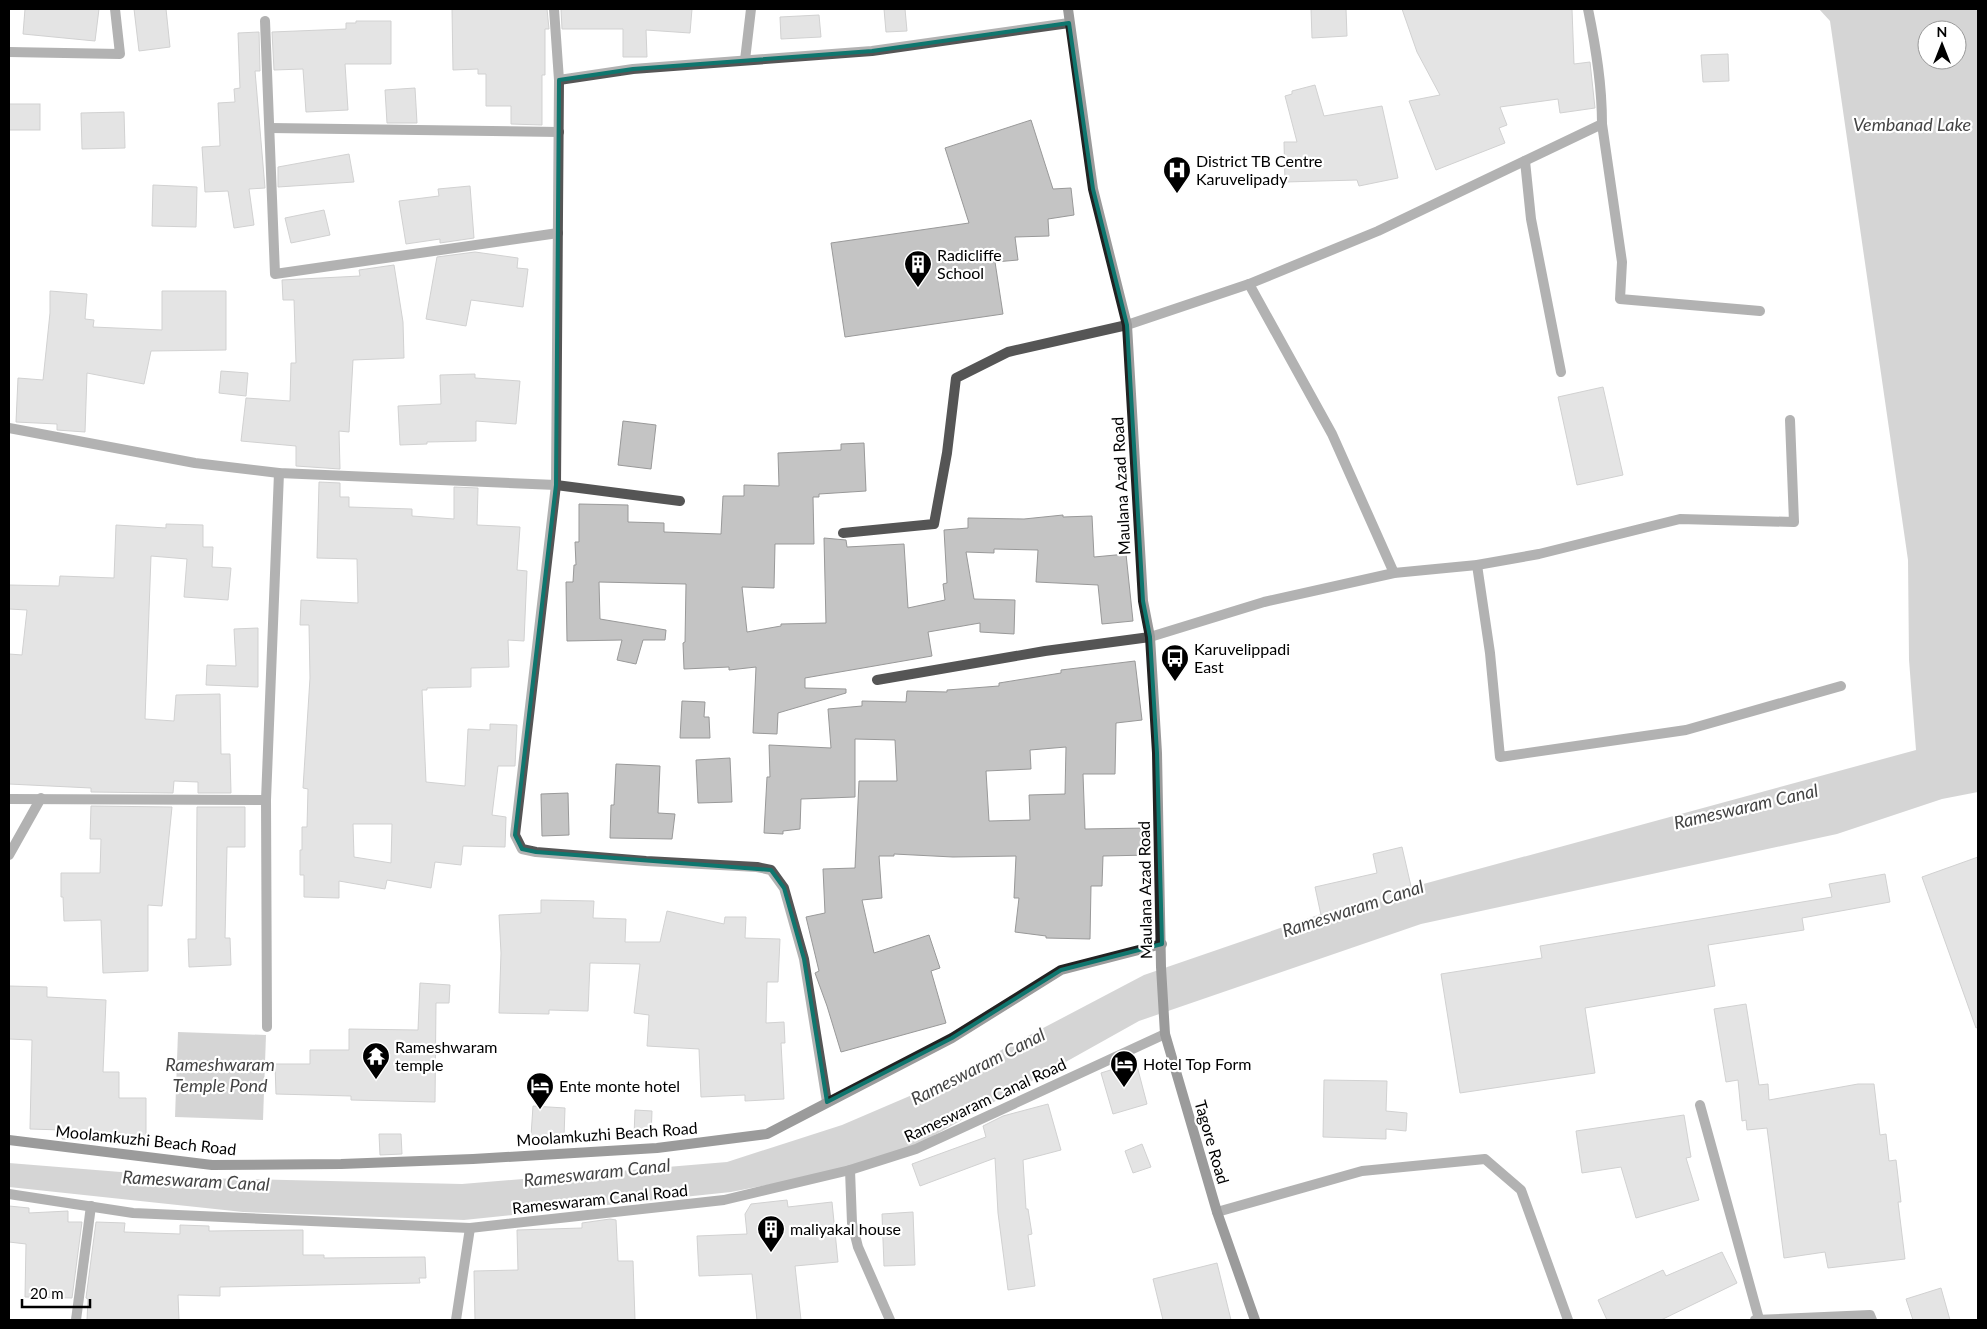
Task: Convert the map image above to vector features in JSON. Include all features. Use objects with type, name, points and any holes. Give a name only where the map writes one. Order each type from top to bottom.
[{"type":"main road","name":"Maulana Azad Road","points":[[1068,9],[1093,189],[1127,325],[1143,601],[1150,636],[1157,753],[1161,967]]},
{"type":"main road","name":"Moolamkuzhi Beach Road","points":[[9,1140],[212,1165],[341,1164],[473,1160],[658,1148],[766,1134],[952,1038],[1060,970],[1162,944]]},
{"type":"main road","name":"Tagore Road","points":[[1161,967],[1165,1030],[1217,1212],[1255,1320]]},
{"type":"street","points":[[9,52],[120,54],[115,9]]},
{"type":"street","points":[[554,9],[559,80],[556,485],[515,835],[522,849],[536,852],[646,862],[757,867],[771,870],[784,888],[804,959],[827,1102]]},
{"type":"street","points":[[745,60],[751,9]]},
{"type":"street","points":[[1588,9],[1600,66],[1602,124],[1622,262],[1620,299],[1760,311]]},
{"type":"street","points":[[265,21],[275,274],[558,233]]},
{"type":"street","points":[[559,80],[634,68],[872,51],[1069,23]]},
{"type":"street","points":[[843,533],[934,524],[947,453],[956,378],[1008,352],[1127,325],[1250,284],[1378,231],[1602,124]]},
{"type":"street","points":[[270,128],[559,132]]},
{"type":"street","points":[[1525,161],[1531,219],[1561,372]]},
{"type":"street","points":[[1250,284],[1332,434],[1394,573]]},
{"type":"street","points":[[878,680],[1045,651],[1150,636],[1264,602],[1394,573],[1476,565],[1539,554],[1680,519],[1794,522],[1790,420]]},
{"type":"street","points":[[9,428],[195,463],[279,473],[556,485],[680,501]]},
{"type":"street","points":[[267,1027],[266,800],[279,473]]},
{"type":"street","points":[[1476,565],[1490,653],[1500,757],[1686,730],[1842,686]]},
{"type":"street","points":[[9,855],[41,798]]},
{"type":"street","points":[[9,799],[266,800]]},
{"type":"street","name":"Rameswaram Canal Road","points":[[9,1194],[143,1213],[470,1228],[724,1200],[850,1170],[916,1149],[1165,1030]]},
{"type":"street","points":[[1700,1105],[1757,1320],[1870,1315],[1872,1320]]},
{"type":"street","points":[[1217,1212],[1362,1171],[1485,1160],[1520,1190],[1568,1320]]},
{"type":"street","points":[[850,1170],[852,1223],[858,1248],[889,1314],[890,1320]]},
{"type":"street","points":[[76,1320],[91,1206]]},
{"type":"street","points":[[456,1320],[470,1228]]},
{"type":"highlighted area","points":[[1069,23],[1093,189],[1127,325],[1143,601],[1150,637],[1157,753],[1162,944],[1061,970],[952,1038],[827,1102],[804,959],[784,888],[771,870],[536,852],[522,849],[515,835],[556,485],[559,80],[633,69],[872,51]]},
{"type":"water","points":[[1819,9],[1978,9],[1978,792],[1942,799],[1837,834],[1421,924],[1139,1021],[917,1145],[834,1172],[731,1192],[464,1220],[243,1212],[9,1187],[9,1163],[195,1178],[462,1184],[727,1162],[842,1125],[933,1086],[1144,975],[1350,904],[1916,750],[1909,660],[1908,560],[1830,21]]},
{"type":"water","name":"Rameshwaram Temple Pond","points":[[178,1032],[266,1035],[263,1120],[175,1117]]},
{"type":"building","points":[[25,9],[99,9],[95,41],[23,34]]},
{"type":"building","points":[[134,9],[166,9],[170,47],[139,51]]},
{"type":"building","points":[[452,9],[547,9],[549,29],[545,29],[545,75],[542,75],[542,125],[511,124],[511,106],[486,106],[486,74],[478,74],[478,69],[453,70]]},
{"type":"building","points":[[561,9],[692,9],[690,33],[646,30],[647,57],[623,57],[623,29],[562,29]]},
{"type":"building","points":[[884,9],[905,9],[907,31],[886,32]]},
{"type":"building","points":[[1311,9],[1346,9],[1347,36],[1312,38]]},
{"type":"building","points":[[1402,9],[1572,9],[1574,64],[1590,62],[1595,108],[1560,113],[1558,99],[1500,107],[1507,125],[1499,128],[1505,143],[1436,170],[1409,101],[1440,95],[1417,52]]},
{"type":"building","points":[[819,15],[821,37],[781,39],[780,17]]},
{"type":"building","points":[[356,21],[391,21],[391,64],[345,64],[348,110],[306,112],[303,69],[274,70],[272,32],[346,29],[346,23],[356,23]]},
{"type":"building","points":[[259,32],[260,71],[255,71],[265,188],[249,189],[254,225],[234,228],[228,191],[205,192],[202,147],[220,146],[218,103],[235,102],[234,89],[240,88],[238,33]]},
{"type":"building","points":[[1728,54],[1729,81],[1703,82],[1701,55]]},
{"type":"building","points":[[1315,85],[1324,116],[1382,106],[1398,178],[1359,186],[1357,180],[1285,182],[1284,142],[1297,142],[1285,96],[1292,94],[1292,91]]},
{"type":"building","points":[[415,88],[417,123],[387,123],[385,90]]},
{"type":"building","points":[[9,104],[40,104],[40,130],[9,130]]},
{"type":"building","points":[[124,112],[125,148],[82,149],[81,113]]},
{"type":"building","points":[[1031,120],[1053,189],[1071,188],[1074,215],[1048,219],[1049,236],[1015,237],[1018,260],[995,262],[1003,314],[845,337],[831,243],[969,223],[945,148]]},
{"type":"building","points":[[349,154],[354,182],[278,187],[278,167]]},
{"type":"building","points":[[153,185],[197,187],[196,227],[152,226]]},
{"type":"building","points":[[470,186],[474,238],[440,243],[440,239],[406,244],[399,201],[439,196],[438,189]]},
{"type":"building","points":[[324,210],[330,235],[291,243],[285,218]]},
{"type":"building","points":[[475,252],[518,258],[517,268],[528,269],[523,307],[471,300],[466,326],[426,319],[437,257]]},
{"type":"building","points":[[394,265],[403,322],[404,358],[353,360],[349,432],[339,431],[340,469],[296,466],[296,446],[241,441],[246,398],[290,401],[291,363],[296,363],[294,300],[283,300],[282,280],[360,276],[359,270]]},
{"type":"building","points":[[50,291],[87,294],[85,319],[94,320],[93,327],[162,330],[162,291],[226,291],[226,350],[151,351],[144,384],[87,373],[85,432],[57,430],[57,424],[16,422],[18,378],[43,380],[50,313]]},
{"type":"building","points":[[221,371],[248,373],[246,396],[219,393]]},
{"type":"building","points":[[475,374],[475,378],[520,381],[516,424],[476,421],[476,441],[427,442],[427,444],[400,445],[398,406],[441,404],[440,375]]},
{"type":"building","points":[[1603,387],[1623,475],[1577,485],[1558,397]]},
{"type":"building","points":[[623,421],[656,425],[651,469],[618,465]]},
{"type":"building","points":[[864,443],[866,491],[819,494],[819,497],[813,497],[814,544],[775,544],[774,588],[742,587],[747,632],[781,626],[781,624],[826,623],[824,538],[846,540],[847,547],[904,544],[908,608],[945,600],[943,584],[947,583],[944,530],[968,528],[968,518],[1024,519],[1063,515],[1063,517],[1092,516],[1094,557],[1126,554],[1133,621],[1102,624],[1098,585],[1036,582],[1038,550],[994,549],[994,553],[966,552],[974,599],[1015,600],[1014,634],[980,632],[980,623],[928,632],[932,656],[805,678],[805,688],[846,689],[846,693],[778,713],[777,734],[753,733],[756,667],[729,670],[729,667],[684,669],[683,643],[685,642],[686,584],[599,582],[600,619],[666,630],[665,640],[643,640],[636,664],[617,660],[622,640],[567,641],[566,582],[573,582],[574,565],[576,565],[575,542],[579,542],[579,504],[628,505],[628,522],[664,523],[664,532],[721,534],[723,496],[744,496],[744,485],[779,486],[778,453],[841,450],[841,444]]},
{"type":"building","points":[[319,482],[340,483],[340,497],[349,497],[349,507],[412,509],[412,516],[454,519],[454,487],[478,488],[477,525],[520,527],[517,570],[527,571],[524,641],[508,640],[509,667],[471,668],[471,687],[427,688],[427,690],[422,690],[426,782],[465,786],[468,729],[490,730],[490,724],[517,725],[515,766],[498,766],[492,815],[506,817],[505,847],[463,846],[461,865],[435,862],[431,888],[387,880],[385,889],[339,881],[339,898],[304,897],[304,875],[300,875],[300,850],[302,850],[302,827],[307,827],[308,789],[303,788],[310,678],[309,625],[300,625],[301,600],[358,603],[357,559],[317,558]],"holes":[[[353,824],[392,824],[391,863],[354,857]]]},
{"type":"building","points":[[166,524],[203,525],[203,547],[213,547],[212,567],[231,568],[228,600],[184,597],[187,559],[151,556],[145,719],[174,721],[176,695],[220,694],[221,754],[230,754],[231,793],[198,793],[198,782],[174,781],[173,793],[91,792],[91,788],[9,784],[9,654],[22,655],[27,610],[9,609],[9,585],[59,586],[60,576],[114,578],[116,525],[166,528]]},
{"type":"building","points":[[258,628],[258,687],[206,685],[207,665],[236,666],[234,629]]},
{"type":"building","points":[[1135,661],[1142,720],[1116,723],[1115,774],[1083,774],[1085,829],[1149,828],[1150,855],[1103,856],[1102,886],[1091,886],[1090,939],[1046,938],[1046,936],[1015,932],[1019,898],[1014,898],[1016,856],[953,857],[894,854],[894,856],[879,856],[882,898],[862,900],[874,953],[929,935],[940,968],[931,971],[946,1023],[841,1052],[815,973],[819,971],[806,917],[825,913],[823,869],[855,868],[859,781],[897,781],[895,740],[855,739],[855,797],[801,799],[800,829],[783,831],[783,834],[764,833],[767,777],[770,777],[769,745],[831,748],[828,709],[862,706],[862,701],[906,702],[907,691],[947,692],[947,690],[999,686],[999,683],[1061,673],[1061,670]],"holes":[[[1066,747],[1065,794],[1029,795],[1030,820],[989,821],[986,771],[1031,769],[1030,750]]]},
{"type":"building","points":[[682,701],[705,702],[704,717],[709,717],[710,738],[680,738]]},
{"type":"building","points":[[730,758],[732,802],[698,803],[696,760]]},
{"type":"building","points":[[616,764],[660,766],[658,813],[675,814],[672,839],[610,838],[611,805],[614,805]]},
{"type":"building","points":[[568,793],[569,835],[542,836],[541,794]]},
{"type":"building","points":[[91,806],[172,807],[162,906],[148,905],[148,971],[103,973],[101,920],[64,921],[61,873],[100,873],[101,839],[90,839]]},
{"type":"building","points":[[197,807],[245,807],[245,847],[227,847],[225,938],[230,938],[231,965],[189,967],[188,939],[196,939]]},
{"type":"building","points":[[1402,847],[1413,895],[1321,915],[1315,887],[1377,873],[1373,854]]},
{"type":"building","points":[[1978,857],[1978,1027],[1976,1028],[1922,877]]},
{"type":"building","points":[[1885,874],[1890,902],[1802,918],[1804,930],[1708,945],[1715,986],[1585,1008],[1595,1073],[1460,1093],[1441,974],[1542,958],[1540,946],[1832,897],[1829,884]]},
{"type":"building","points":[[541,900],[594,901],[593,918],[626,919],[625,942],[660,942],[667,911],[724,924],[725,917],[746,917],[745,938],[780,939],[778,982],[767,982],[766,1023],[784,1022],[785,1043],[781,1043],[784,1099],[745,1101],[745,1095],[701,1097],[699,1049],[647,1046],[649,1015],[634,1013],[640,964],[590,963],[588,1011],[549,1010],[549,1014],[499,1013],[501,953],[499,915],[541,913]]},
{"type":"building","points":[[420,983],[450,985],[449,1003],[436,1003],[435,1102],[351,1100],[351,1096],[276,1094],[275,1064],[310,1064],[310,1050],[349,1050],[349,1029],[418,1030]]},
{"type":"building","points":[[9,986],[47,987],[47,997],[106,1000],[103,1072],[119,1072],[119,1098],[146,1098],[146,1145],[112,1144],[112,1141],[62,1139],[62,1130],[30,1129],[32,1040],[9,1039]]},
{"type":"building","points":[[1746,1004],[1759,1085],[1768,1084],[1769,1100],[1858,1084],[1874,1084],[1880,1135],[1886,1134],[1889,1161],[1896,1160],[1901,1202],[1898,1202],[1905,1259],[1828,1268],[1825,1252],[1784,1258],[1767,1128],[1747,1130],[1746,1120],[1742,1121],[1738,1080],[1726,1082],[1714,1009]]},
{"type":"building","name":"Hotel Top Form","points":[[1136,1062],[1147,1104],[1113,1114],[1101,1073]]},
{"type":"building","points":[[1324,1080],[1387,1081],[1386,1111],[1407,1113],[1406,1131],[1386,1129],[1386,1139],[1323,1137]]},
{"type":"building","points":[[1048,1104],[1061,1150],[1023,1160],[1026,1209],[1028,1209],[1032,1234],[1028,1235],[1035,1286],[1008,1290],[998,1213],[995,1158],[920,1186],[912,1164],[986,1137],[983,1126],[1003,1116]]},
{"type":"building","points":[[533,1106],[565,1108],[564,1137],[531,1136]]},
{"type":"building","points":[[635,1110],[652,1111],[651,1137],[634,1136]]},
{"type":"building","points":[[1684,1115],[1691,1157],[1686,1158],[1699,1200],[1636,1218],[1621,1167],[1582,1173],[1576,1131]]},
{"type":"building","points":[[379,1134],[401,1134],[402,1154],[380,1155]]},
{"type":"building","points":[[1142,1144],[1151,1167],[1133,1173],[1125,1151]]},
{"type":"building","points":[[787,1200],[788,1207],[832,1202],[838,1262],[795,1266],[801,1320],[757,1320],[752,1274],[699,1276],[697,1236],[747,1234],[745,1214],[751,1204]]},
{"type":"building","points":[[9,1206],[29,1208],[29,1213],[68,1211],[68,1222],[82,1222],[72,1298],[25,1297],[26,1244],[9,1242]]},
{"type":"building","points":[[913,1212],[915,1265],[884,1266],[882,1214]]},
{"type":"building","points":[[610,1219],[616,1220],[618,1261],[633,1261],[635,1320],[475,1320],[474,1271],[518,1270],[517,1230],[582,1228],[582,1223]]},
{"type":"building","points":[[96,1222],[125,1223],[124,1232],[180,1234],[180,1225],[209,1226],[209,1231],[303,1230],[303,1255],[324,1255],[324,1258],[425,1257],[426,1278],[419,1278],[420,1283],[220,1287],[220,1296],[178,1295],[179,1320],[87,1320],[88,1299],[86,1298]]},
{"type":"building","points":[[1722,1252],[1737,1283],[1661,1320],[1607,1320],[1598,1300],[1663,1270],[1666,1276]]},
{"type":"building","points":[[1217,1263],[1231,1320],[1163,1320],[1153,1279]]},
{"type":"building","points":[[1941,1288],[1950,1320],[1913,1320],[1906,1299]]},
{"type":"place","name":"District TB Centre Karuvelipady","points":[[1177,194]]},
{"type":"place","name":"Radicliffe School","points":[[918,288]]},
{"type":"place","name":"Karuvelippadi East","points":[[1175,682]]},
{"type":"place","name":"Rameshwaram temple","points":[[376,1080]]},
{"type":"place","name":"Hotel Top Form","points":[[1124,1088]]},
{"type":"place","name":"Ente monte hotel","points":[[540,1110]]},
{"type":"place","name":"maliyakal house","points":[[771,1253]]},
{"type":"water label","name":"Vembanad Lake","points":[[1912,125]]},
{"type":"water label","name":"Rameswaram Canal","points":[[1746,807]]},
{"type":"water label","name":"Rameswaram Canal","points":[[1353,909]]},
{"type":"water label","name":"Rameswaram Canal","points":[[978,1067]]},
{"type":"water label","name":"Rameswaram Canal","points":[[597,1173]]},
{"type":"water label","name":"Rameswaram Canal","points":[[196,1181]]}]
